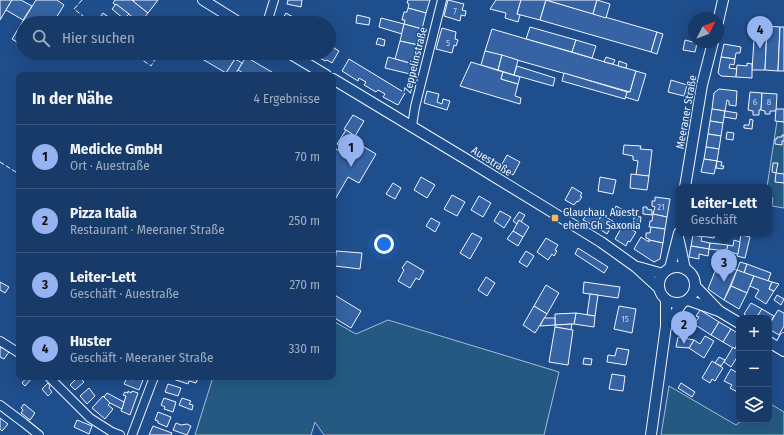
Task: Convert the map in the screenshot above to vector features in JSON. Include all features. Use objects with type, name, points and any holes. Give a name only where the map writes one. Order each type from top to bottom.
[{"type":"street","points":[[203,0],[229,16]]},
{"type":"street","points":[[270,16],[274,0]]},
{"type":"street","name":"Zeppelinstraße","points":[[412,126],[415,107],[442,0]]},
{"type":"street","points":[[720,12],[723,0]]},
{"type":"street","name":"Meeraner Straße","points":[[686,184],[702,85],[711,48]]},
{"type":"street","points":[[301,60],[321,72]]},
{"type":"street","name":"Auestraße","points":[[336,81],[601,242],[636,267],[659,288]]},
{"type":"street","points":[[679,236],[685,269]]},
{"type":"street","points":[[679,236],[666,271],[659,282],[659,288],[662,295],[666,300],[676,304],[685,302],[720,311]]},
{"type":"street","name":"Auestraße","points":[[636,267],[666,271]]},
{"type":"street","points":[[666,271],[675,267],[685,269],[693,277],[695,286],[692,296],[685,302],[666,326]]},
{"type":"street","points":[[695,286],[720,311],[736,321]]},
{"type":"street","points":[[651,435],[666,326],[666,300]]},
{"type":"street","points":[[777,347],[784,337]]},
{"type":"street","points":[[0,341],[16,351]]},
{"type":"street","points":[[52,380],[90,418],[112,432],[120,435]]},
{"type":"street","points":[[132,435],[153,380]]},
{"type":"street","points":[[0,405],[39,435]]},
{"type":"shaded area","points":[[777,121],[784,122],[784,208],[772,206],[772,184],[767,184]]},
{"type":"shaded area","points":[[388,320],[559,372],[544,435],[324,435],[315,422],[311,435],[195,435],[212,380],[336,380],[336,323],[356,334]]},
{"type":"shaded area","points":[[669,386],[736,425],[739,423],[772,423],[772,405],[784,412],[784,435],[661,435]]},
{"type":"building","points":[[0,0],[12,0],[0,20]]},
{"type":"building","points":[[12,0],[21,0],[32,6],[26,16],[16,16],[6,10]]},
{"type":"building","points":[[36,0],[57,0],[64,5],[57,16],[26,16]]},
{"type":"building","points":[[115,0],[132,0],[148,13],[146,16],[131,16],[113,3]]},
{"type":"building","points":[[158,0],[148,13],[133,1]]},
{"type":"building","points":[[288,0],[302,0],[301,7],[287,4]]},
{"type":"building","points":[[408,0],[430,0],[426,13],[408,8]]},
{"type":"building","points":[[448,0],[464,4],[462,10],[466,11],[465,16],[461,15],[460,21],[444,16]]},
{"type":"building","points":[[496,0],[521,0],[517,14],[520,15],[518,22],[505,18],[506,13],[490,9]]},
{"type":"building","points":[[521,0],[546,0],[540,20],[517,14]]},
{"type":"building","points":[[546,0],[657,32],[651,52],[540,20]]},
{"type":"building","points":[[546,0],[597,0],[593,14]]},
{"type":"building","points":[[597,0],[610,4],[606,18],[593,14]]},
{"type":"building","points":[[116,4],[129,14],[127,16],[120,16],[112,9]]},
{"type":"building","points":[[408,8],[426,13],[422,29],[404,24],[405,20],[402,20],[404,12],[407,12]]},
{"type":"building","points":[[286,13],[291,16],[284,16]]},
{"type":"building","points":[[357,15],[370,18],[369,25],[356,23]]},
{"type":"building","points":[[381,18],[404,24],[402,34],[379,27]]},
{"type":"building","points":[[404,24],[422,29],[418,45],[400,41]]},
{"type":"building","points":[[755,25],[767,26],[765,70],[752,70]]},
{"type":"building","points":[[767,26],[780,27],[778,71],[765,70]]},
{"type":"building","points":[[530,27],[576,40],[572,52],[526,39]]},
{"type":"building","points":[[780,27],[784,27],[784,71],[778,71]]},
{"type":"building","points":[[442,28],[456,32],[455,39],[458,40],[456,46],[454,45],[452,53],[436,49]]},
{"type":"building","points":[[492,29],[636,71],[630,92],[485,51]]},
{"type":"building","points":[[16,32],[16,42],[12,39]]},
{"type":"building","points":[[657,32],[663,34],[657,54],[651,52]]},
{"type":"building","points":[[378,38],[385,40],[384,46],[376,44]]},
{"type":"building","points":[[576,40],[596,46],[592,58],[572,52]]},
{"type":"building","points":[[685,40],[688,41],[688,48],[696,48],[695,52],[683,50]]},
{"type":"building","points":[[400,41],[418,45],[413,64],[395,59]]},
{"type":"building","points":[[724,44],[741,47],[740,53],[736,53],[735,59],[721,57]]},
{"type":"building","points":[[336,49],[339,51],[336,56]]},
{"type":"building","points":[[485,51],[502,55],[498,70],[481,65]]},
{"type":"building","points":[[502,55],[518,60],[514,75],[498,70]]},
{"type":"building","points":[[388,57],[413,64],[410,74],[385,68]]},
{"type":"building","points":[[606,57],[615,60],[613,64],[604,62]]},
{"type":"building","points":[[721,57],[735,59],[734,65],[730,64],[729,68],[737,69],[736,77],[721,76],[718,73]]},
{"type":"building","points":[[349,59],[405,93],[398,105],[383,97],[385,94],[378,90],[376,92],[364,85],[366,82],[359,78],[358,81],[342,71]]},
{"type":"building","points":[[204,60],[234,60],[227,72]]},
{"type":"building","points":[[234,60],[242,63],[237,72],[227,72]]},
{"type":"building","points":[[244,60],[251,60],[272,72],[242,72],[238,70]]},
{"type":"building","points":[[327,60],[334,60],[332,63]]},
{"type":"building","points":[[619,61],[627,64],[626,68],[618,66]]},
{"type":"building","points":[[471,62],[503,72],[501,79],[518,84],[515,96],[521,98],[520,104],[460,86]]},
{"type":"building","points":[[747,63],[752,64],[752,78],[736,77],[737,65],[747,66]]},
{"type":"building","points":[[517,66],[555,78],[553,86],[514,75]]},
{"type":"building","points":[[636,71],[646,74],[638,101],[625,97],[627,92],[630,92]]},
{"type":"building","points":[[503,72],[520,77],[518,84],[501,79]]},
{"type":"building","points":[[564,73],[627,92],[625,99],[562,81]]},
{"type":"building","points":[[671,80],[687,85],[684,96],[668,92]]},
{"type":"building","points":[[719,89],[737,91],[736,106],[729,105],[729,101],[727,100],[725,111],[712,109],[714,93]]},
{"type":"building","points":[[427,91],[439,94],[437,102],[442,104],[443,99],[450,101],[447,110],[424,103]]},
{"type":"building","points":[[750,92],[762,93],[761,110],[759,110],[759,115],[753,115],[753,111],[748,110]]},
{"type":"building","points":[[762,93],[777,94],[776,111],[770,111],[770,114],[765,114],[765,111],[761,110]]},
{"type":"building","points":[[712,109],[725,111],[723,123],[710,121]]},
{"type":"building","points":[[776,109],[784,109],[784,122],[775,121]]},
{"type":"building","points":[[725,111],[737,113],[736,119],[724,117]]},
{"type":"building","points":[[353,115],[364,121],[355,136],[344,129]]},
{"type":"building","points":[[750,119],[753,120],[752,129],[744,128],[744,125],[749,125]]},
{"type":"building","points":[[710,121],[723,123],[721,136],[708,134]]},
{"type":"building","points":[[346,130],[355,136],[346,149],[337,144]]},
{"type":"building","points":[[727,132],[734,133],[733,140],[726,139]]},
{"type":"building","points":[[708,134],[721,136],[719,149],[706,147]]},
{"type":"building","points":[[782,135],[784,135],[784,141],[782,141],[782,145],[775,144],[775,139],[777,139],[777,137],[782,137]]},
{"type":"building","points":[[359,144],[376,154],[359,183],[348,177],[336,198],[336,149],[351,158]]},
{"type":"building","points":[[624,145],[641,146],[640,149],[652,150],[649,176],[636,175],[638,161],[633,160],[633,156],[623,154]]},
{"type":"building","points":[[706,147],[719,149],[717,161],[704,159]]},
{"type":"building","points":[[507,155],[520,162],[513,175],[500,168]]},
{"type":"building","points":[[704,159],[717,161],[714,174],[701,172]]},
{"type":"building","points":[[717,161],[722,162],[721,166],[724,166],[723,169],[716,168]]},
{"type":"building","points":[[773,163],[778,163],[776,173],[772,172]]},
{"type":"building","points":[[776,173],[784,174],[784,183],[775,182]]},
{"type":"building","points":[[631,174],[649,176],[647,190],[630,188]]},
{"type":"building","points":[[421,177],[435,185],[427,198],[414,190]]},
{"type":"building","points":[[600,177],[616,180],[613,194],[598,191]]},
{"type":"building","points":[[393,183],[401,188],[395,199],[386,194]]},
{"type":"building","points":[[572,187],[582,193],[580,196],[582,197],[574,205],[565,200]]},
{"type":"building","points":[[452,195],[465,202],[457,216],[444,209]]},
{"type":"building","points":[[479,196],[491,203],[483,217],[471,210]]},
{"type":"building","points":[[655,197],[670,199],[667,217],[653,214],[655,207],[652,206],[652,201],[655,201]]},
{"type":"building","points":[[616,206],[625,211],[622,217],[613,212]]},
{"type":"building","points":[[643,207],[647,207],[647,209],[652,210],[652,215],[643,214]]},
{"type":"building","points":[[590,208],[602,215],[595,226],[583,220]]},
{"type":"building","points":[[500,211],[511,217],[504,228],[494,221]]},
{"type":"building","points":[[519,212],[525,215],[521,222],[519,220],[517,224],[513,221]]},
{"type":"building","points":[[653,214],[667,217],[665,229],[649,227]]},
{"type":"building","points":[[602,215],[614,222],[607,234],[595,226]]},
{"type":"building","points":[[634,216],[641,217],[640,226],[633,226]]},
{"type":"building","points":[[431,218],[440,223],[435,232],[426,226]]},
{"type":"building","points":[[519,220],[529,227],[523,237],[513,231]]},
{"type":"building","points":[[623,225],[636,232],[630,242],[628,241],[626,246],[615,239]]},
{"type":"building","points":[[651,227],[665,229],[663,243],[646,238],[646,233],[650,233]]},
{"type":"building","points":[[513,231],[523,237],[518,246],[507,239]]},
{"type":"building","points":[[472,233],[482,238],[470,259],[460,253]]},
{"type":"building","points":[[693,236],[702,237],[701,241],[710,243],[709,249],[691,246]]},
{"type":"building","points":[[700,236],[714,236],[714,238]]},
{"type":"building","points":[[741,236],[750,237],[745,258],[737,256]]},
{"type":"building","points":[[641,237],[649,242],[649,240],[663,243],[660,259],[654,262],[634,249]]},
{"type":"building","points":[[546,238],[558,245],[554,256],[552,254],[548,260],[537,252]]},
{"type":"building","points":[[734,240],[740,242],[738,254],[726,251],[728,245],[733,246]]},
{"type":"building","points":[[710,243],[728,245],[726,251],[709,249]]},
{"type":"building","points":[[691,246],[709,249],[708,256],[699,254],[699,259],[689,257]]},
{"type":"building","points":[[578,248],[608,267],[604,273],[575,254]]},
{"type":"building","points":[[336,251],[362,253],[360,269],[336,266]]},
{"type":"building","points":[[526,251],[534,256],[527,267],[519,262]]},
{"type":"building","points":[[407,261],[424,271],[419,280],[416,278],[410,288],[398,281],[404,270],[402,268]]},
{"type":"building","points":[[740,262],[747,264],[744,273],[737,270]]},
{"type":"building","points":[[718,264],[737,270],[724,300],[708,289]]},
{"type":"building","points":[[747,264],[771,273],[768,281],[744,273]]},
{"type":"building","points":[[737,270],[754,276],[747,293],[731,286]]},
{"type":"building","points":[[754,276],[772,282],[769,289],[774,291],[766,304],[755,297],[759,290],[750,286]]},
{"type":"building","points":[[486,277],[495,283],[487,296],[478,290]]},
{"type":"building","points":[[0,282],[9,287],[5,293],[0,290]]},
{"type":"building","points":[[584,282],[620,287],[618,298],[583,293]]},
{"type":"building","points":[[772,282],[779,284],[774,291],[769,289]]},
{"type":"building","points":[[546,285],[559,293],[547,314],[534,306]]},
{"type":"building","points":[[731,286],[747,293],[739,309],[724,300]]},
{"type":"building","points":[[590,294],[598,295],[595,316],[587,315]]},
{"type":"building","points":[[777,295],[784,299],[781,305],[774,300]]},
{"type":"building","points":[[336,296],[361,311],[351,328],[336,319]]},
{"type":"building","points":[[751,303],[762,309],[758,315],[744,314]]},
{"type":"building","points":[[534,306],[547,314],[535,333],[523,325]]},
{"type":"building","points":[[619,306],[636,309],[632,333],[614,329]]},
{"type":"building","points":[[762,309],[774,316],[772,320],[772,315],[758,315]]},
{"type":"building","points":[[700,310],[719,322],[711,335],[694,324],[699,317],[696,316]]},
{"type":"building","points":[[778,310],[784,313],[784,326],[779,335],[772,331],[772,320]]},
{"type":"building","points":[[576,313],[595,316],[594,327],[574,324]]},
{"type":"building","points":[[576,313],[574,324],[555,325],[555,314]]},
{"type":"building","points":[[544,318],[555,318],[555,325],[540,326]]},
{"type":"building","points":[[719,322],[731,329],[723,342],[711,335]]},
{"type":"building","points":[[572,324],[571,330],[555,327],[555,325]]},
{"type":"building","points":[[555,327],[573,330],[568,365],[549,362]]},
{"type":"building","points":[[731,329],[736,332],[735,349],[723,342]]},
{"type":"building","points":[[705,336],[714,341],[704,358],[689,348],[694,340],[700,344]]},
{"type":"building","points":[[678,337],[694,340],[689,348],[676,347]]},
{"type":"building","points":[[1,347],[9,352],[4,359],[0,357]]},
{"type":"building","points":[[733,347],[735,349],[736,347],[736,359],[731,367],[724,362]]},
{"type":"building","points":[[617,348],[629,350],[626,365],[607,362],[608,355],[615,356]]},
{"type":"building","points":[[719,357],[725,360],[721,366],[715,363]]},
{"type":"building","points":[[584,358],[592,359],[591,365],[583,364]]},
{"type":"building","points":[[712,361],[723,368],[715,381],[712,379],[710,383],[702,378]]},
{"type":"building","points":[[731,369],[736,372],[736,391],[730,388],[732,385],[724,381]]},
{"type":"building","points":[[612,374],[625,376],[623,391],[609,389]]},
{"type":"building","points":[[24,380],[30,380],[25,386],[22,383]]},
{"type":"building","points":[[75,380],[82,380],[84,382],[75,390],[70,385]]},
{"type":"building","points":[[126,380],[143,380],[139,390],[124,384]]},
{"type":"building","points":[[176,380],[197,380],[196,383],[189,381],[188,384]]},
{"type":"building","points":[[48,383],[52,392],[48,396],[42,389]]},
{"type":"building","points":[[681,383],[695,392],[692,397],[678,388]]},
{"type":"building","points":[[168,384],[181,388],[178,396],[165,392]]},
{"type":"building","points":[[89,388],[95,396],[87,404],[80,396]]},
{"type":"building","points":[[128,391],[131,393],[132,391],[138,393],[130,415],[121,411],[126,396],[123,395],[125,392],[128,393]]},
{"type":"building","points":[[107,393],[124,402],[122,409],[110,403],[104,397]]},
{"type":"building","points":[[103,396],[110,403],[108,405],[113,409],[105,419],[92,408]]},
{"type":"building","points":[[164,398],[176,402],[173,412],[164,409],[165,407],[161,405]]},
{"type":"building","points":[[182,398],[191,401],[189,404],[193,405],[192,410],[179,405]]},
{"type":"building","points":[[24,404],[35,413],[30,420],[21,413],[23,410],[21,408]]},
{"type":"building","points":[[158,412],[171,417],[167,427],[155,420]]},
{"type":"building","points":[[0,418],[8,424],[2,431],[0,429]]},
{"type":"building","points":[[77,420],[92,426],[89,434],[74,427]]},
{"type":"building","points":[[176,423],[191,426],[187,435],[173,430]]},
{"type":"building","points":[[153,426],[172,433],[171,435],[149,435]]},
{"type":"fence","points":[[82,0],[74,9],[83,16]]},
{"type":"fence","points":[[142,60],[151,66],[155,60]]},
{"type":"fence","points":[[0,162],[16,172]]},
{"type":"place","name":"Huster","points":[[760,49]]},
{"type":"place","name":"Medicke GmbH","points":[[351,167]]},
{"type":"place","name":"Glauchau, Auestr ehem Gh Saxonia","points":[[555,218]]},
{"type":"place","name":"Leiter-Lett","points":[[724,282]]},
{"type":"place","name":"Pizza Italia","points":[[684,344]]}]
